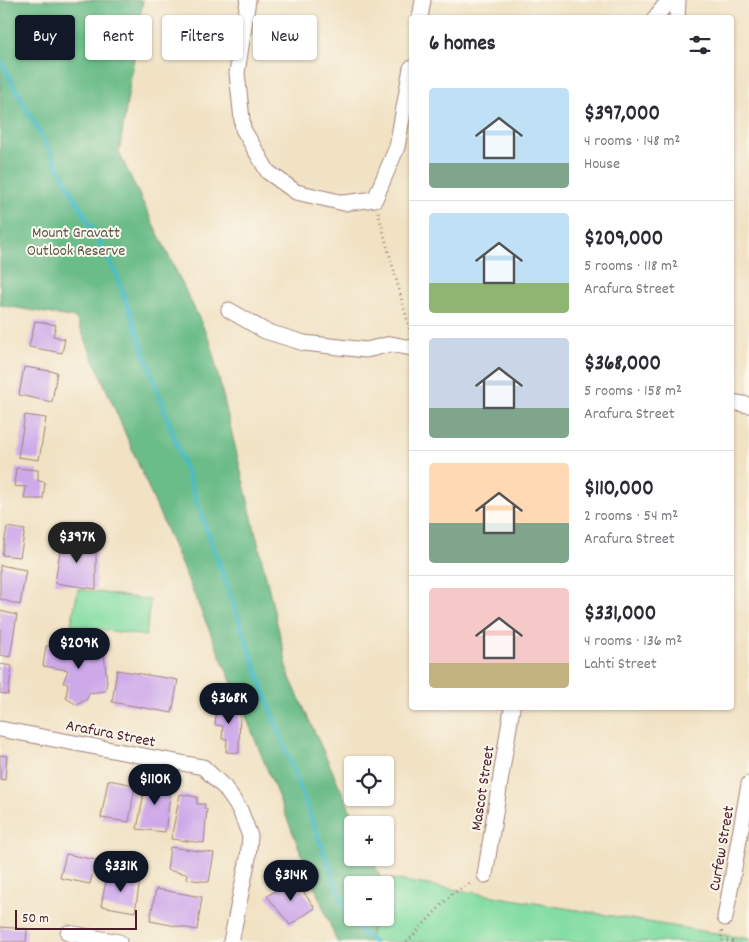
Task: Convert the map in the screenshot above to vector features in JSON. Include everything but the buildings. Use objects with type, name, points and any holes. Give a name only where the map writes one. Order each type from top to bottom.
[{"type":"street","points":[[248,0],[237,73],[243,129],[268,172],[296,192],[344,204],[375,199],[397,147],[409,79]]},
{"type":"street","points":[[420,15],[423,0]]},
{"type":"street","points":[[657,15],[669,0]]},
{"type":"street","points":[[678,0],[678,15]]},
{"type":"street","points":[[229,310],[266,331],[304,343],[366,350],[391,344],[409,348]]},
{"type":"street","points":[[734,402],[749,405]]},
{"type":"street","name":"Mascot Street","points":[[484,875],[512,710]]},
{"type":"street","name":"Arafura Street","points":[[0,729],[203,767],[220,783],[240,810],[250,836],[248,858],[230,942]]},
{"type":"street","name":"Curfew Street","points":[[725,918],[749,784]]},
{"type":"street","points":[[68,933],[119,942]]},
{"type":"path","points":[[375,199],[409,326]]},
{"type":"path","points":[[407,942],[452,894],[484,875]]},
{"type":"green space","name":"Mount Gravatt Outlook Reserve","points":[[0,0],[143,0],[141,15],[85,15],[85,60],[134,60],[119,153],[210,341],[290,678],[344,796],[344,806],[348,806],[353,816],[344,816],[344,866],[375,866],[380,876],[344,876],[344,926],[373,926],[370,942],[337,942],[242,707],[76,318],[0,305]]},
{"type":"green space","points":[[78,589],[150,600],[146,636],[71,625]]},
{"type":"green space","points":[[394,879],[749,939],[749,942],[370,942],[373,926],[394,926]]},
{"type":"waterway","points":[[0,60],[116,273],[269,705],[350,922],[374,942]]}]
